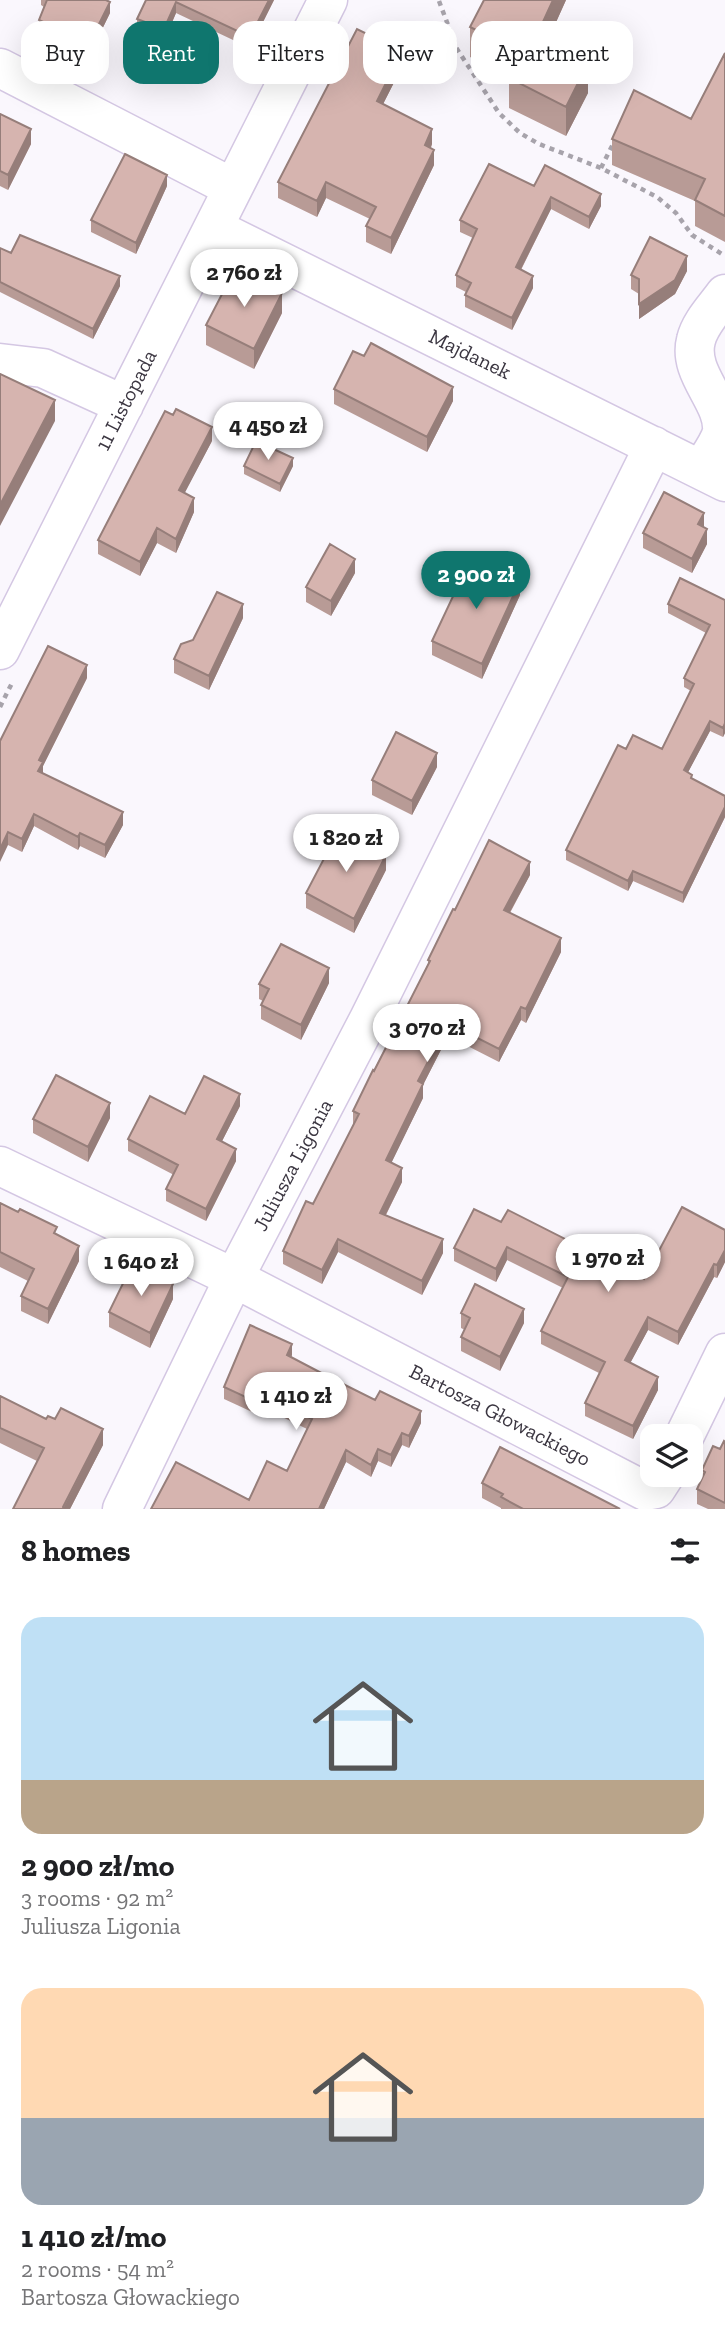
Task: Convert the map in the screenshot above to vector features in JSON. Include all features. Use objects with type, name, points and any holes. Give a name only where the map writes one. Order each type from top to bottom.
[{"type":"street","name":"11 Listopada","points":[[0,650],[9,610],[124,405],[328,0]]},
{"type":"street","points":[[0,68],[233,188]]},
{"type":"street","name":"Majdanek","points":[[214,228],[713,476]]},
{"type":"street","points":[[713,476],[722,432],[723,409],[698,367],[695,342],[718,312]]},
{"type":"street","points":[[0,363],[43,368],[124,405]]},
{"type":"street","name":"Juliusza Ligonia","points":[[122,1509],[234,1278],[369,1019],[654,446]]},
{"type":"street","name":"Bartosza Głowackiego","points":[[0,1166],[234,1278],[645,1491],[657,1487]]},
{"type":"street","points":[[690,1424],[725,1353]]},
{"type":"path","points":[[439,1],[457,48],[499,113],[520,133],[539,144],[601,168],[657,197],[676,213],[692,235],[725,256]]},
{"type":"path","points":[[601,168],[617,135]]},
{"type":"building","points":[[47,0],[110,2],[100,21],[39,20]]},
{"type":"building","points":[[146,0],[269,0],[258,21],[233,21],[233,29],[176,2],[168,21],[137,19]]},
{"type":"building","points":[[484,0],[553,0],[543,21],[473,21]]},
{"type":"building","points":[[357,29],[363,32],[363,84],[386,84],[377,101],[432,129],[425,145],[434,150],[391,238],[366,226],[376,207],[326,182],[317,201],[278,182],[329,84],[349,84],[349,44]]},
{"type":"building","points":[[725,53],[725,216],[695,200],[705,179],[612,139],[634,90],[691,119]]},
{"type":"building","points":[[521,84],[578,84],[566,107]]},
{"type":"building","points":[[0,114],[31,129],[8,175],[0,171]]},
{"type":"building","points":[[125,154],[167,175],[136,243],[91,220]]},
{"type":"building","points":[[489,164],[534,186],[545,165],[601,194],[589,217],[551,197],[516,267],[533,276],[512,318],[465,295],[471,283],[456,275],[477,229],[460,220]]},
{"type":"building","points":[[20,235],[120,276],[93,329],[0,282],[0,248],[11,253]]},
{"type":"building","points":[[650,237],[687,256],[675,280],[639,304],[639,279],[631,275]]},
{"type":"building","points":[[235,269],[282,293],[254,349],[206,325]]},
{"type":"building","points":[[371,343],[453,387],[427,437],[334,389],[353,351],[364,356]]},
{"type":"building","points":[[0,374],[55,400],[0,505]]},
{"type":"building","points":[[176,409],[212,427],[179,490],[194,498],[176,539],[157,528],[140,562],[98,540],[165,411],[173,415]]},
{"type":"building","points":[[256,441],[293,458],[280,484],[244,466]]},
{"type":"building","points":[[664,492],[704,513],[698,524],[707,529],[692,559],[643,533]]},
{"type":"building","points":[[330,544],[355,559],[331,601],[306,587]]},
{"type":"building","points":[[471,558],[520,581],[482,664],[432,641]]},
{"type":"building","points":[[680,578],[725,600],[725,723],[723,728],[710,721],[684,770],[692,775],[691,778],[725,796],[725,807],[683,893],[633,871],[628,881],[566,850],[618,745],[626,749],[633,735],[662,749],[694,684],[684,678],[710,625],[668,604]]},
{"type":"building","points":[[217,592],[243,604],[209,676],[174,659],[181,644],[193,640]]},
{"type":"building","points":[[48,646],[87,665],[39,760],[43,762],[38,771],[123,812],[105,845],[80,833],[78,837],[34,814],[22,839],[8,832],[0,849],[0,741]]},
{"type":"building","points":[[396,732],[437,753],[412,801],[372,780]]},
{"type":"building","points":[[339,830],[386,855],[354,919],[306,893]]},
{"type":"building","points":[[489,840],[530,862],[504,910],[561,938],[526,1009],[521,1007],[499,1049],[448,1023],[418,1081],[423,1084],[386,1160],[402,1168],[380,1213],[443,1239],[422,1281],[338,1239],[322,1270],[283,1251],[306,1201],[313,1204],[359,1114],[353,1111]]},
{"type":"building","points":[[281,944],[329,968],[301,1025],[261,1005],[269,989],[259,984]]},
{"type":"building","points":[[56,1075],[110,1103],[88,1147],[33,1119]]},
{"type":"building","points":[[204,1076],[240,1094],[217,1139],[236,1149],[206,1209],[166,1189],[178,1165],[128,1139],[150,1096],[185,1114]]},
{"type":"building","points":[[0,1203],[18,1212],[20,1209],[57,1227],[54,1233],[79,1246],[48,1309],[21,1296],[34,1269],[0,1252]]},
{"type":"building","points":[[682,1207],[725,1230],[725,1250],[717,1265],[714,1264],[678,1332],[648,1317],[625,1360],[658,1377],[633,1426],[585,1403],[605,1362],[541,1331],[568,1277],[507,1247],[496,1269],[454,1248],[474,1209],[501,1222],[508,1210],[644,1279]]},
{"type":"building","points":[[133,1263],[173,1284],[150,1333],[109,1312]]},
{"type":"building","points":[[475,1284],[524,1309],[500,1357],[461,1337],[470,1318],[461,1313]]},
{"type":"building","points":[[250,1325],[292,1344],[287,1355],[329,1377],[375,1400],[380,1391],[421,1411],[409,1436],[402,1433],[391,1455],[378,1449],[371,1465],[346,1450],[319,1509],[151,1509],[176,1462],[249,1500],[267,1461],[287,1471],[312,1419],[266,1397],[263,1405],[224,1387]]},
{"type":"building","points":[[0,1396],[46,1419],[48,1416],[55,1419],[61,1408],[103,1429],[64,1509],[13,1509],[44,1448],[0,1428]]},
{"type":"building","points":[[724,1441],[725,1503],[697,1489],[703,1487],[703,1468],[713,1446],[720,1449]]},
{"type":"building","points":[[500,1447],[620,1509],[523,1509],[482,1483]]}]
